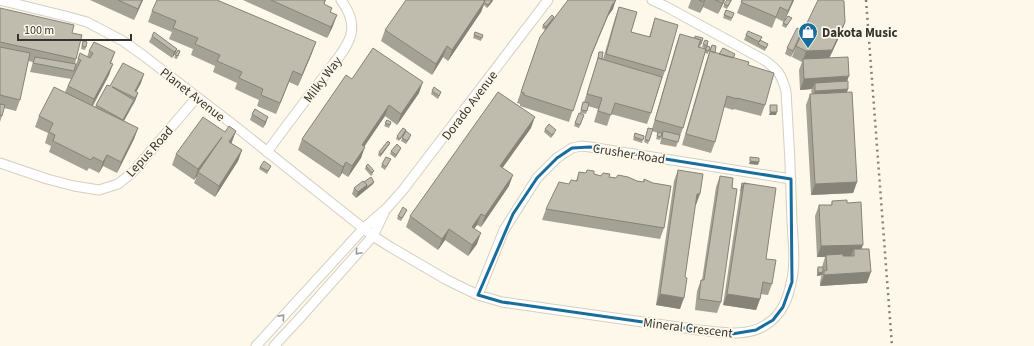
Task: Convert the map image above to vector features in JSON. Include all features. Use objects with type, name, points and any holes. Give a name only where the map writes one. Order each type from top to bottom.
[{"type":"street","name":"Planet Avenue","points":[[0,0],[87,22],[123,41],[335,205],[363,229]]},
{"type":"street","name":"Milky Way","points":[[267,152],[350,40],[352,33],[351,18],[341,0]]},
{"type":"street","name":"Dorado Avenue","points":[[256,346],[363,229],[387,208],[403,190],[548,0]]},
{"type":"street","name":"Mineral Crescent","points":[[363,229],[421,265],[478,296],[502,302],[732,334],[756,330],[773,320],[783,307],[789,293],[792,282],[793,263],[791,179],[786,91],[782,78],[775,68],[764,60],[652,0]]},
{"type":"street","name":"Lepus Road","points":[[0,163],[47,179],[74,186],[99,190],[118,184],[133,172],[197,97]]},
{"type":"street","name":"Crusher Road","points":[[478,296],[504,230],[513,214],[537,178],[557,158],[572,148],[581,146],[590,147],[791,179]]},
{"type":"street","name":"Dorado Avenue","points":[[274,346],[373,236],[387,208]]},
{"type":"highlighted area","points":[[590,147],[791,179],[792,282],[783,307],[773,320],[756,330],[732,334],[699,330],[502,302],[478,295],[513,214],[537,178],[557,158],[572,148]]},
{"type":"building","points":[[118,0],[142,0],[138,9]]},
{"type":"building","points":[[157,0],[217,0],[316,42],[302,75],[293,71],[280,103],[261,95],[263,89],[239,78],[242,72],[217,61],[220,55],[195,44],[198,38],[173,28],[176,21],[152,11]]},
{"type":"building","points":[[271,0],[325,0],[324,4],[332,8],[330,12],[337,15],[331,27]]},
{"type":"building","points":[[406,0],[485,1],[452,50],[447,46],[436,64],[385,30]]},
{"type":"building","points":[[484,0],[492,0],[488,5],[484,2]]},
{"type":"building","points":[[568,0],[616,0],[612,5],[592,53],[573,111],[524,95],[524,93],[521,92],[540,37]]},
{"type":"building","points":[[715,0],[724,0],[722,3]]},
{"type":"building","points":[[727,0],[731,0],[728,6],[724,4]]},
{"type":"building","points":[[742,0],[793,0],[788,11],[780,7],[776,17],[741,2]]},
{"type":"building","points":[[818,0],[844,1],[845,22],[832,50],[806,51],[796,46]]},
{"type":"building","points":[[619,7],[637,12],[631,32],[650,37],[655,18],[678,25],[665,71],[606,54]]},
{"type":"building","points":[[0,8],[74,25],[72,33],[82,35],[76,59],[0,42]]},
{"type":"building","points":[[726,10],[734,13],[732,18],[724,15]]},
{"type":"building","points":[[552,15],[554,17],[546,27],[543,25]]},
{"type":"building","points":[[788,16],[792,18],[787,25],[783,23]]},
{"type":"building","points":[[797,28],[802,31],[793,51],[787,48]]},
{"type":"building","points":[[748,31],[762,37],[759,42],[746,35]]},
{"type":"building","points":[[154,32],[177,49],[174,52],[152,36]]},
{"type":"building","points":[[475,32],[483,35],[482,38],[474,35]]},
{"type":"building","points":[[680,34],[701,40],[698,47],[706,49],[683,128],[655,120]]},
{"type":"building","points":[[695,36],[703,38],[701,44],[699,44],[701,40],[695,38]]},
{"type":"building","points":[[705,40],[708,41],[707,46],[703,44]]},
{"type":"building","points":[[760,40],[768,44],[766,48],[758,44]]},
{"type":"building","points":[[83,41],[87,42],[86,47],[82,46]]},
{"type":"building","points":[[94,42],[115,52],[110,63],[113,64],[94,99],[68,86],[81,60],[78,59],[80,53],[90,58],[93,53],[89,51]]},
{"type":"building","points":[[712,45],[716,46],[715,53],[710,51]]},
{"type":"building","points":[[707,46],[710,47],[709,51],[705,50]]},
{"type":"building","points":[[0,47],[30,53],[20,100],[0,95]]},
{"type":"building","points":[[373,48],[423,82],[401,114],[389,105],[362,145],[365,147],[352,166],[346,162],[343,167],[302,139],[346,75],[352,79]]},
{"type":"building","points":[[723,48],[735,54],[733,58],[719,54]]},
{"type":"building","points":[[178,50],[180,51],[178,56],[175,55]]},
{"type":"building","points":[[710,51],[749,62],[748,65],[774,73],[765,105],[727,96],[715,142],[686,134]]},
{"type":"building","points":[[599,52],[603,52],[602,59],[598,58]]},
{"type":"building","points":[[35,57],[76,64],[74,71],[33,63]]},
{"type":"building","points":[[848,57],[849,76],[804,79],[803,59]]},
{"type":"building","points":[[598,58],[662,77],[651,113],[615,103],[611,115],[598,111],[602,98],[587,94]]},
{"type":"building","points":[[123,63],[144,74],[135,91],[138,93],[135,98],[112,87],[134,100],[123,120],[96,105],[107,85],[110,86]]},
{"type":"building","points":[[848,81],[848,89],[815,91],[815,83]]},
{"type":"building","points":[[54,87],[138,128],[121,162],[107,155],[103,162],[93,157],[91,160],[53,141],[55,135],[49,132],[53,123],[39,116]]},
{"type":"building","points":[[434,87],[441,92],[439,96],[432,91]]},
{"type":"building","points":[[498,92],[535,117],[500,166],[513,175],[485,216],[481,214],[472,227],[481,233],[472,245],[449,229],[442,239],[410,216]]},
{"type":"building","points":[[852,92],[857,182],[815,184],[810,94]]},
{"type":"building","points":[[583,102],[589,103],[587,111],[581,110]]},
{"type":"building","points":[[0,104],[5,105],[2,116],[0,115]]},
{"type":"building","points":[[770,105],[777,105],[777,112],[770,112]]},
{"type":"building","points":[[255,109],[268,117],[265,122],[252,114]]},
{"type":"building","points":[[579,113],[584,115],[580,125],[575,123]]},
{"type":"building","points":[[203,117],[225,132],[229,126],[236,131],[229,142],[242,150],[219,186],[198,172],[222,137],[198,169],[176,154]]},
{"type":"building","points":[[387,120],[391,122],[390,125],[385,123]]},
{"type":"building","points":[[549,124],[556,130],[552,135],[545,129]]},
{"type":"building","points":[[403,128],[406,130],[400,139],[397,136]]},
{"type":"building","points":[[648,128],[653,129],[649,141],[645,139]]},
{"type":"building","points":[[406,131],[411,135],[407,141],[402,138]]},
{"type":"building","points":[[663,131],[680,135],[678,142],[662,138]]},
{"type":"building","points":[[658,132],[662,133],[661,137],[657,136]]},
{"type":"building","points":[[635,133],[644,136],[643,140],[634,137]]},
{"type":"building","points":[[388,141],[390,143],[381,154],[379,152]]},
{"type":"building","points":[[397,144],[401,148],[396,155],[391,151]]},
{"type":"building","points":[[386,157],[391,159],[386,167],[382,164]]},
{"type":"building","points":[[750,157],[759,158],[759,162],[750,161]]},
{"type":"building","points":[[264,161],[271,166],[268,171],[260,167]]},
{"type":"building","points":[[368,164],[374,171],[372,173],[366,166]]},
{"type":"building","points":[[587,170],[594,171],[594,174],[601,176],[603,173],[610,174],[609,177],[616,178],[618,175],[637,181],[644,182],[644,179],[653,183],[671,186],[664,228],[546,209],[559,182],[569,184],[571,180],[577,181],[579,172],[586,173]]},
{"type":"building","points":[[678,170],[703,174],[700,194],[697,194],[685,277],[687,278],[684,298],[660,294]]},
{"type":"building","points":[[720,176],[733,178],[732,188],[737,189],[721,302],[699,299],[701,280],[704,280]]},
{"type":"building","points":[[371,177],[374,182],[366,188],[367,185],[364,182]]},
{"type":"building","points":[[363,181],[367,185],[358,192],[354,188]]},
{"type":"building","points":[[744,183],[776,188],[766,259],[776,260],[772,284],[763,282],[760,299],[727,294]]},
{"type":"building","points":[[847,200],[847,203],[861,202],[863,245],[821,246],[819,205],[832,205],[832,201]]},
{"type":"building","points":[[403,207],[407,210],[402,218],[398,216]]},
{"type":"building","points":[[854,249],[869,249],[871,272],[824,275],[824,271],[827,270],[826,255],[843,254],[843,256],[854,256]]},
{"type":"building","points":[[818,267],[823,267],[823,272],[818,273]]},
{"type":"railway","points":[[866,0],[892,346]]},
{"type":"place","name":"Dakota Music","points":[[808,49]]}]
